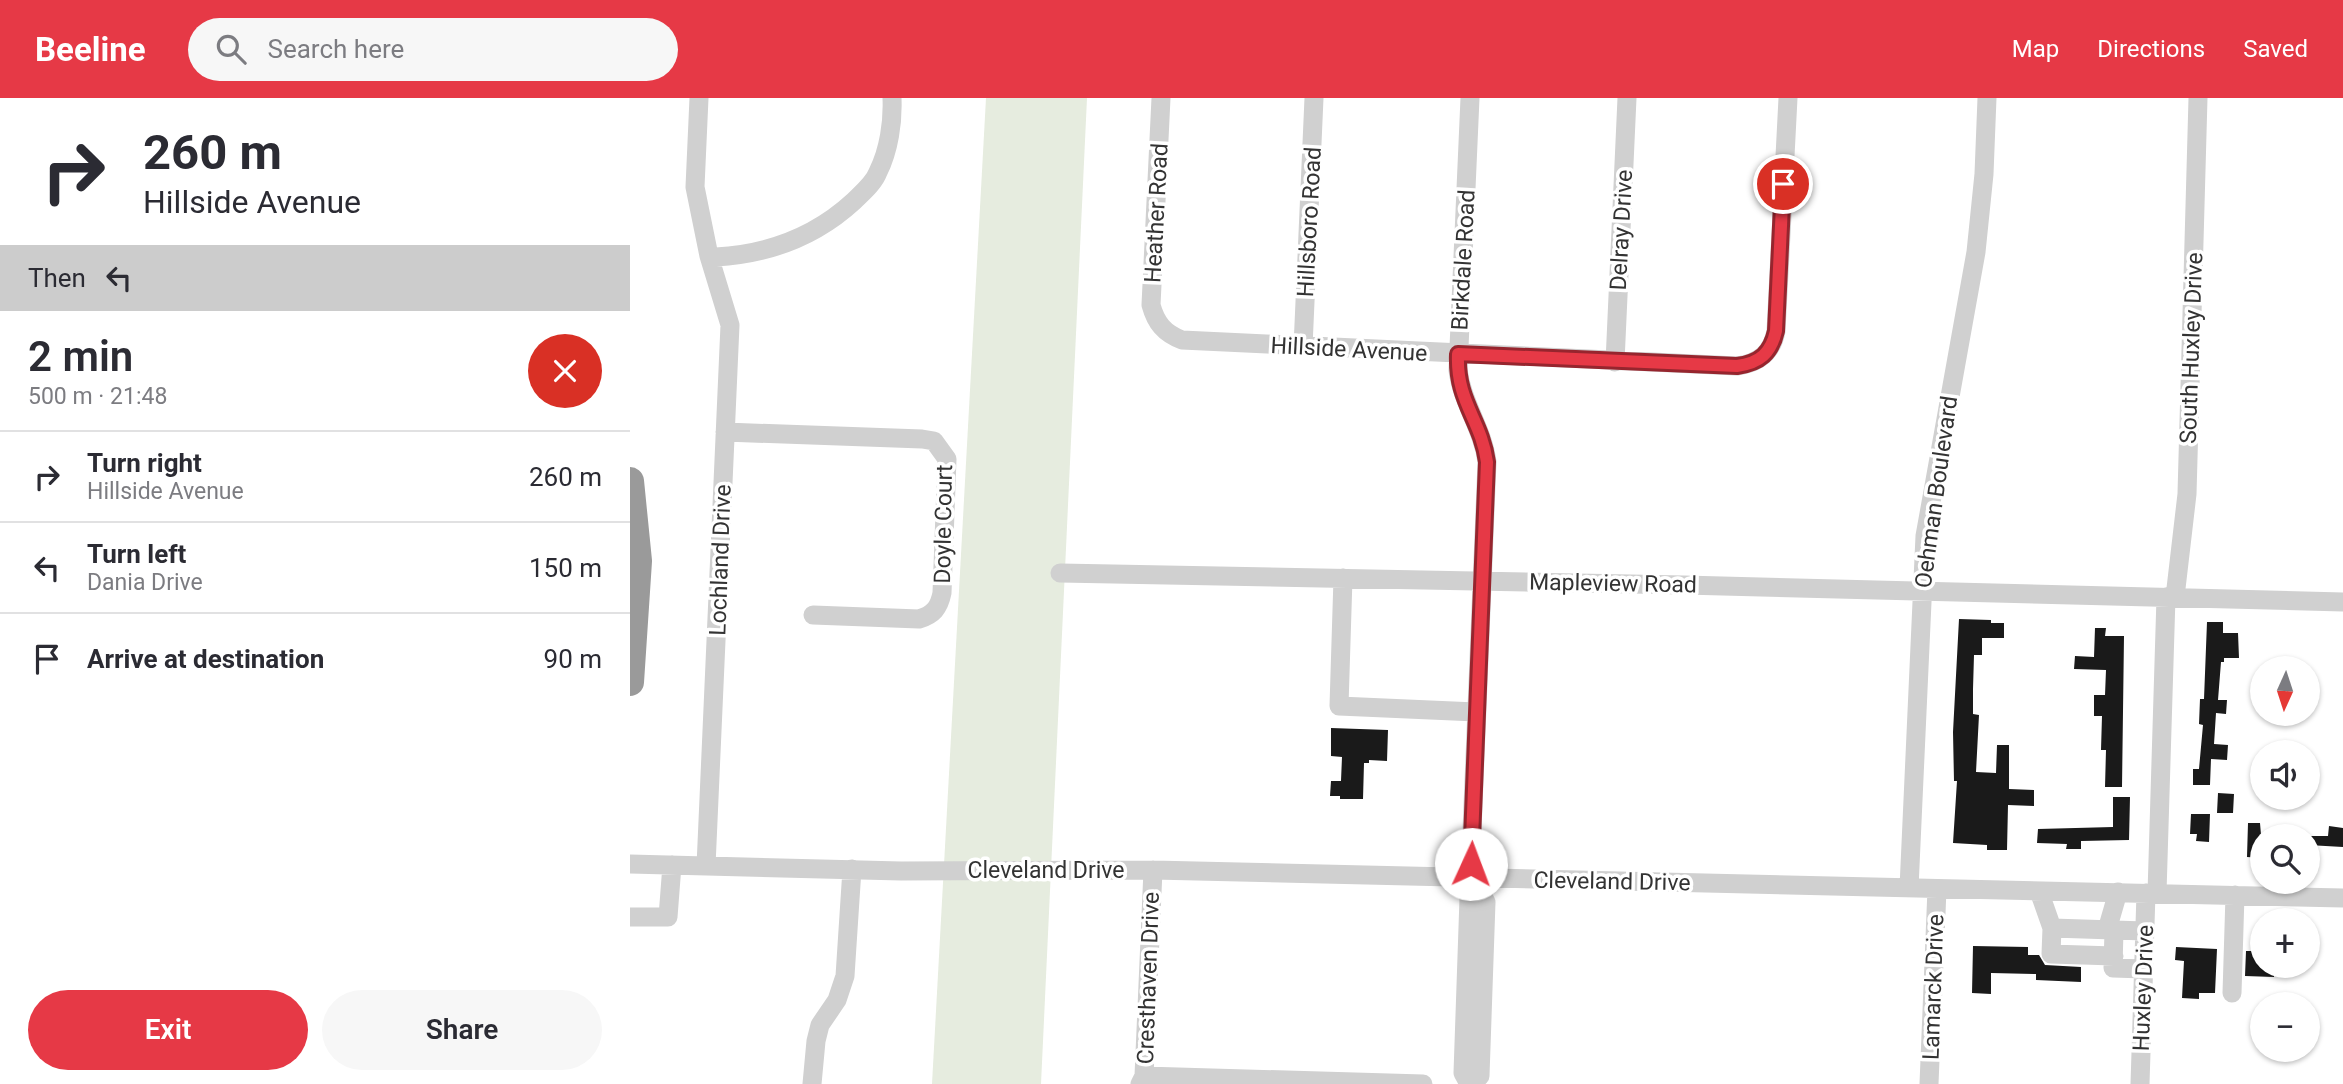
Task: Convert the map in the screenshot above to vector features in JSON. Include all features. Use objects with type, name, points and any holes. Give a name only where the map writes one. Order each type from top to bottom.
[{"type":"highway","points":[[630,481],[638,561],[630,682]]},
{"type":"street","name":"Lochland Drive","points":[[699,98],[695,187],[730,325],[706,866]]},
{"type":"street","points":[[713,257],[769,250],[795,241],[841,213],[878,174],[888,140],[892,98]]},
{"type":"street","name":"Heather Road","points":[[1160,326],[1152,305],[1161,98]]},
{"type":"street","name":"Hillsboro Road","points":[[1303,346],[1314,98]]},
{"type":"street","name":"Birkdale Road","points":[[1470,98],[1458,354],[1460,389],[1479,429],[1487,462],[1471,855],[1473,878],[1469,898],[1474,989],[1463,1076],[1471,1084]]},
{"type":"street","name":"Delray Drive","points":[[1615,362],[1627,98]]},
{"type":"street","name":"Hillside Avenue","points":[[1160,326],[1182,340],[1615,362],[1750,364],[1768,352],[1776,331],[1788,98]]},
{"type":"street","name":"Oehman Boulevard","points":[[1909,888],[1924,536],[1976,252],[1984,174],[1987,98]]},
{"type":"street","name":"South Huxley Drive","points":[[2151,893],[2171,597],[2187,494],[2198,98]]},
{"type":"street","name":"Doyle Court","points":[[725,432],[922,439],[934,441],[947,459],[942,593],[937,608],[928,616],[919,618],[813,615]]},
{"type":"street","name":"Mapleview Road","points":[[1060,573],[1921,590],[2343,602]]},
{"type":"street","points":[[1343,578],[1339,706],[1476,712]]},
{"type":"street","name":"Cleveland Drive","points":[[630,864],[852,869],[1153,870],[2343,898]]},
{"type":"street","points":[[630,917],[668,918],[672,865]]},
{"type":"street","points":[[812,1084],[820,1025],[837,1000],[845,976],[852,869]]},
{"type":"street","name":"Cresthaven Drive","points":[[1142,1080],[1153,870]]},
{"type":"street","name":"Lamarck Drive","points":[[1929,1084],[1937,889]]},
{"type":"street","points":[[2039,891],[2052,928],[2051,954],[2111,930],[2145,931]]},
{"type":"street","points":[[2118,892],[2111,930],[2113,968],[2144,970]]},
{"type":"street","name":"Huxley Drive","points":[[2140,1084],[2145,931],[2151,893]]},
{"type":"street","points":[[2232,993],[2235,895]]},
{"type":"street","points":[[2052,928],[2113,956]]},
{"type":"street","points":[[1142,1080],[1423,1084]]},
{"type":"shaded area","points":[[986,98],[1087,98],[1041,1084],[932,1084]]},
{"type":"building","points":[[1959,619],[2004,623],[2004,638],[1982,638],[1982,655],[1974,655],[1973,714],[1979,715],[1976,772],[1996,773],[1997,745],[2009,745],[2009,789],[2034,790],[2034,806],[2008,805],[2007,850],[1987,850],[1987,845],[1953,843],[1957,781],[1954,781],[1953,732]]},
{"type":"building","points":[[2207,622],[2223,622],[2223,633],[2238,633],[2239,658],[2224,658],[2224,662],[2221,662],[2218,700],[2227,700],[2226,714],[2216,713],[2214,744],[2228,745],[2227,760],[2211,759],[2210,785],[2193,785],[2193,769],[2199,769],[2203,725],[2199,724],[2200,699],[2204,699]]},
{"type":"building","points":[[2095,628],[2106,628],[2105,636],[2124,636],[2122,787],[2105,787],[2106,750],[2101,750],[2102,716],[2094,716],[2094,695],[2105,695],[2106,670],[2074,669],[2075,656],[2094,657]]},
{"type":"building","points":[[1331,728],[1388,730],[1387,761],[1369,760],[1369,763],[1364,763],[1363,799],[1330,796],[1331,781],[1341,781],[1342,757],[1331,756]]},
{"type":"building","points":[[2218,793],[2234,794],[2233,813],[2217,813]]},
{"type":"building","points":[[2113,797],[2130,797],[2129,840],[2081,841],[2081,849],[2066,849],[2067,844],[2037,843],[2038,829],[2113,827]]},
{"type":"building","points":[[2191,814],[2210,814],[2209,842],[2196,841],[2197,834],[2190,834]]},
{"type":"building","points":[[2248,823],[2260,823],[2250,824],[2250,857],[2247,857]]},
{"type":"building","points":[[2329,826],[2343,828],[2343,847],[2320,846],[2320,836],[2328,836]]},
{"type":"building","points":[[1973,946],[2028,947],[2028,955],[2039,955],[2045,965],[2081,967],[2081,982],[2036,980],[2036,974],[1991,973],[1991,994],[1972,993]]},
{"type":"building","points":[[2176,947],[2217,949],[2215,993],[2199,993],[2199,999],[2182,998],[2184,961],[2175,960]]},
{"type":"building","points":[[2246,951],[2250,951],[2250,976],[2245,976]]},
{"type":"route","points":[[1471,864],[1487,462],[1479,429],[1465,405],[1460,389],[1458,354],[1737,366],[1760,359],[1774,342],[1776,331],[1783,184]]}]
